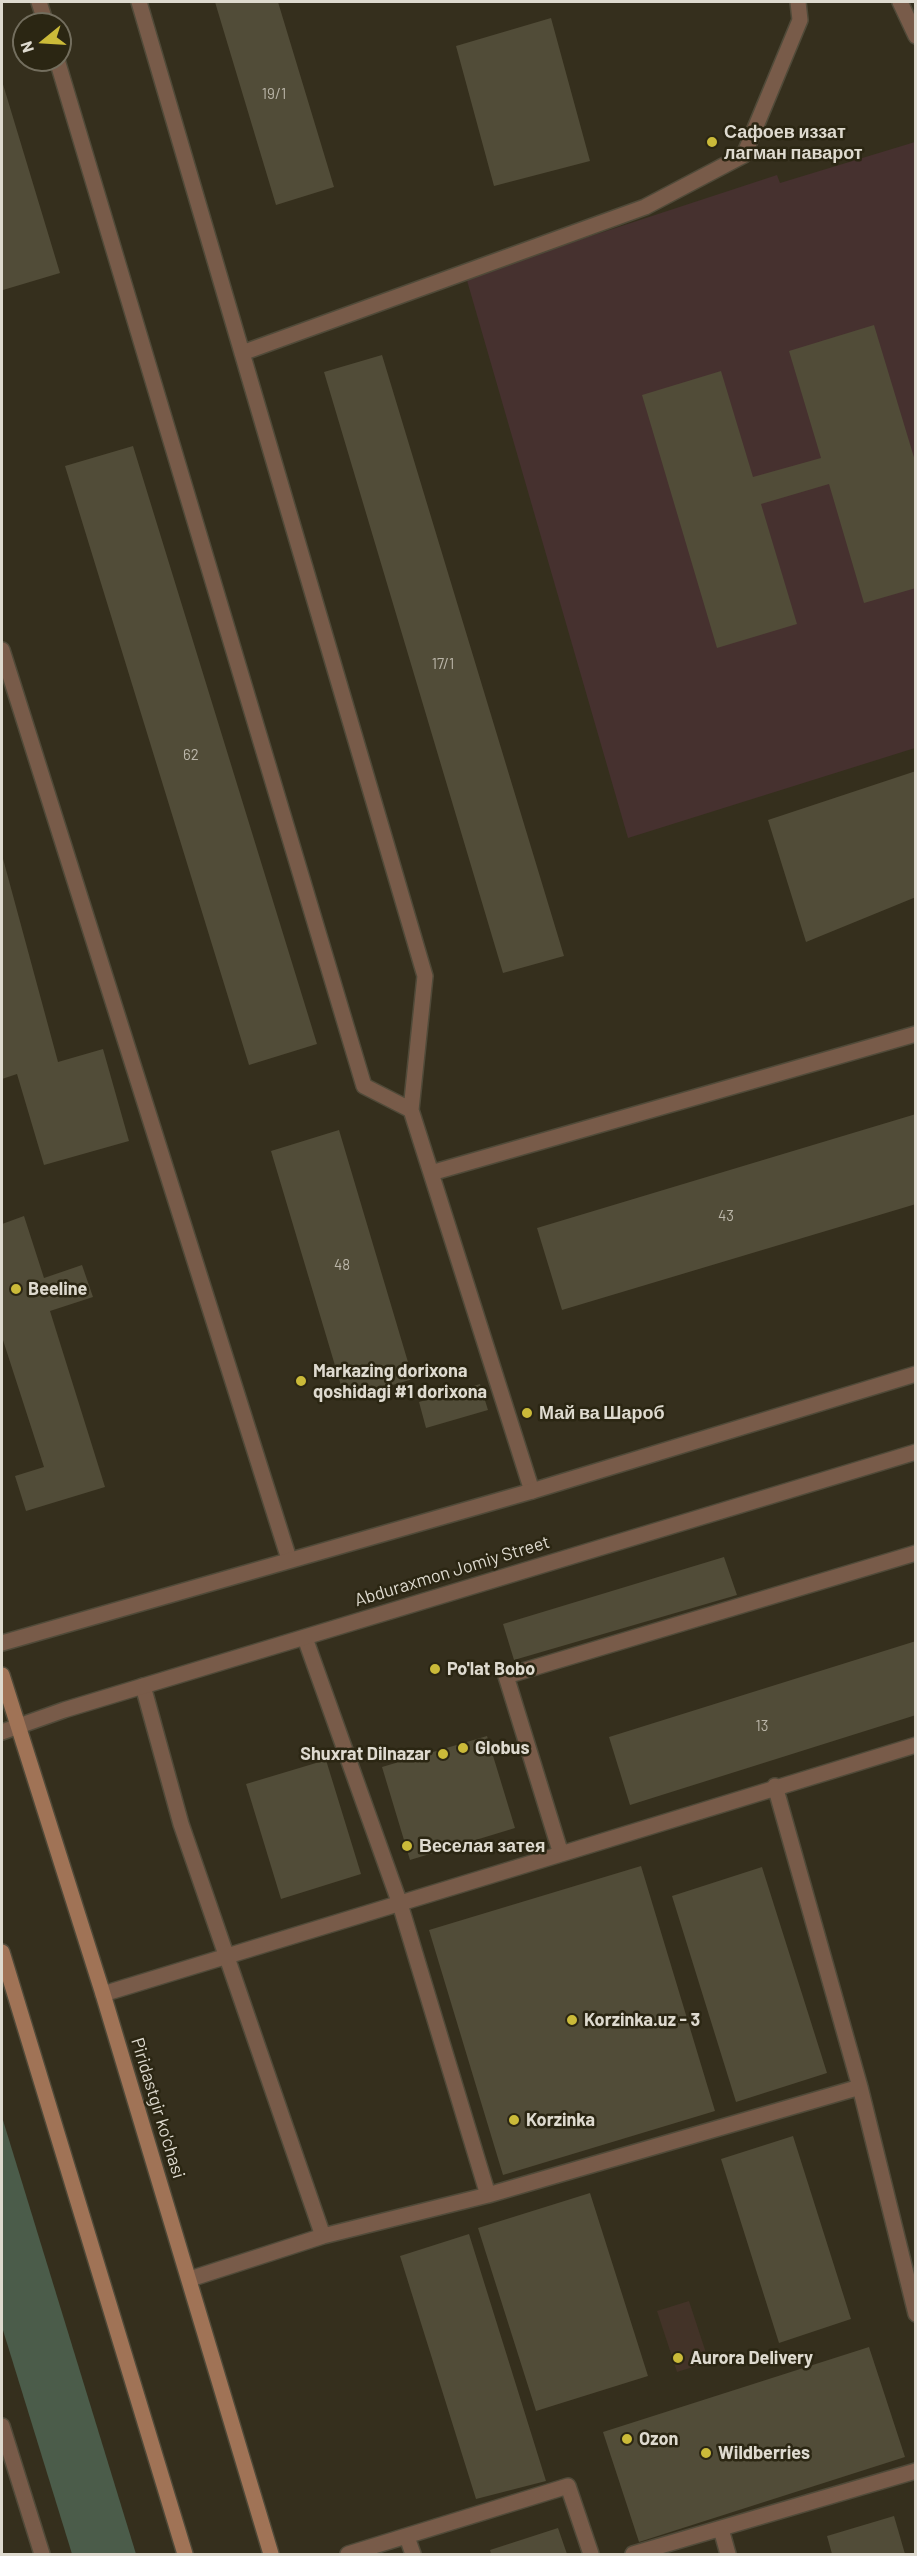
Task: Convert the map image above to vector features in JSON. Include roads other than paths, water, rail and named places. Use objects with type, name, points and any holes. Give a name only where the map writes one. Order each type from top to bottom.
[{"type":"main road","name":"Piridastgir ko'chasi","points":[[2,1675],[103,1994],[272,2554]]},
{"type":"main road","points":[[2,1952],[185,2554]]},
{"type":"street","points":[[139,2],[425,976],[411,1110],[532,1491]]},
{"type":"street","points":[[242,354],[645,207],[744,155],[800,20],[798,2]]},
{"type":"street","points":[[900,2],[915,36]]},
{"type":"street","points":[[61,72],[364,1086],[411,1110]]},
{"type":"street","points":[[2,650],[289,1559]]},
{"type":"street","points":[[430,1173],[915,1034]]},
{"type":"street","points":[[2,1643],[532,1491],[915,1374]]},
{"type":"street","name":"Abduraxmon Jomiy Street","points":[[2,1732],[469,1585],[915,1452]]},
{"type":"street","points":[[561,1854],[506,1676],[915,1553]]},
{"type":"street","points":[[305,1638],[400,1904],[488,2195]]},
{"type":"street","points":[[143,1686],[181,1824],[224,1955],[323,2236]]},
{"type":"street","points":[[103,1994],[224,1955],[400,1904],[775,1786],[915,1745]]},
{"type":"street","points":[[775,1786],[911,2272],[915,2314]]},
{"type":"street","points":[[190,2279],[323,2236],[488,2195],[860,2087]]},
{"type":"street","points":[[2,2426],[42,2554]]},
{"type":"street","points":[[633,2554],[915,2471]]},
{"type":"street","points":[[348,2554],[568,2486],[591,2554]]},
{"type":"street","points":[[721,2529],[728,2554]]},
{"type":"street","points":[[407,2536],[413,2554]]},
{"type":"place","name":"Сафоев иззат лагман паварот","points":[[712,142]]},
{"type":"place","name":"Beeline","points":[[16,1289]]},
{"type":"place","name":"Markazing dorixona qoshidagi #1 dorixona","points":[[301,1381]]},
{"type":"place","name":"Май ва Шароб","points":[[527,1413]]},
{"type":"place","name":"Po'lat Bobo","points":[[435,1669]]},
{"type":"place","name":"Globus","points":[[463,1748]]},
{"type":"place","name":"Shuxrat Dilnazar","points":[[443,1754]]},
{"type":"place","name":"Веселая затея","points":[[407,1846]]},
{"type":"place","name":"Korzinka.uz - 3","points":[[572,2020]]},
{"type":"place","name":"Korzinka","points":[[514,2120]]},
{"type":"place","name":"Aurora Delivery","points":[[678,2358]]},
{"type":"place","name":"Ozon","points":[[627,2439]]},
{"type":"place","name":"Wildberries","points":[[706,2453]]}]
